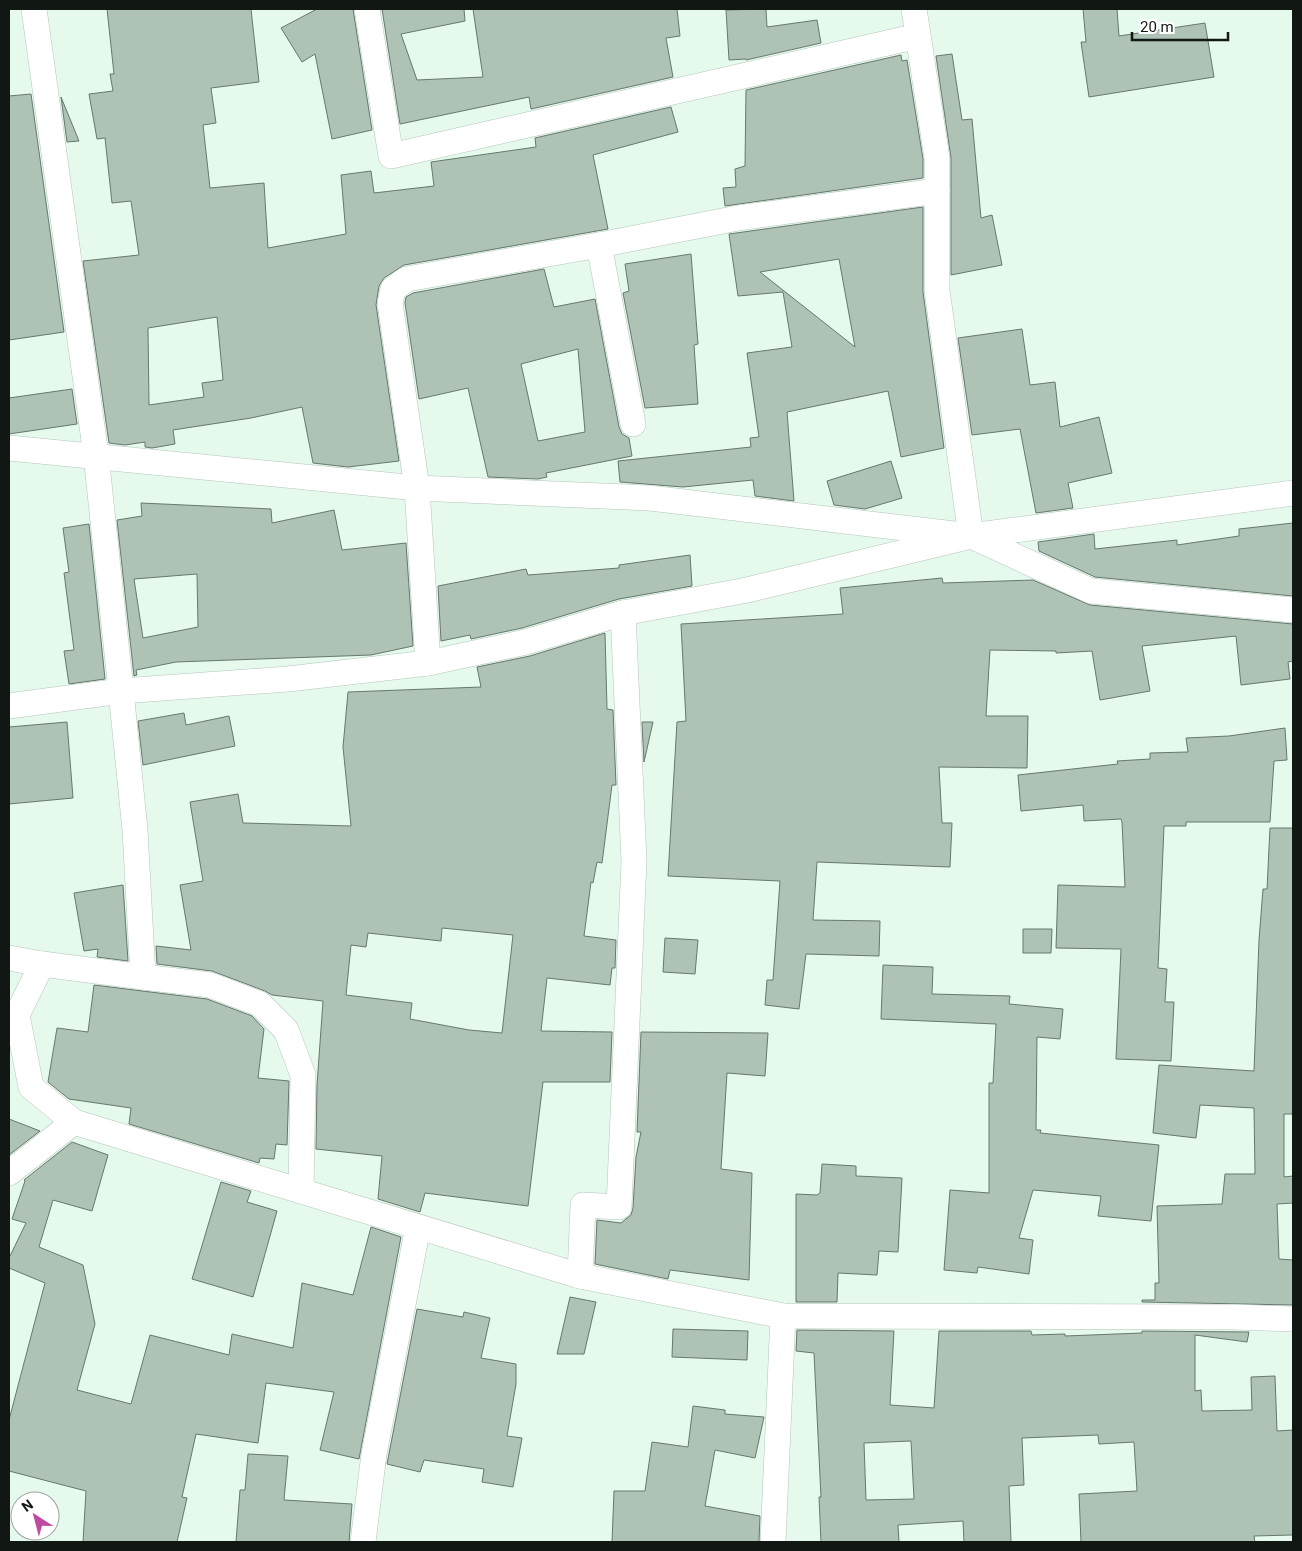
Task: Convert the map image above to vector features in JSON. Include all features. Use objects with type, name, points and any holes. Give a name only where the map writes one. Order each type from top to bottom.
[{"type":"street","points":[[34,9],[96,455],[135,830],[143,977]]},
{"type":"street","points":[[367,9],[391,156],[918,36]]},
{"type":"street","points":[[914,9],[937,158],[937,290],[970,536]]},
{"type":"street","points":[[428,663],[417,488],[390,304],[393,289],[407,279],[738,218],[937,191]]},
{"type":"street","points":[[599,245],[633,424]]},
{"type":"street","points":[[9,448],[96,455],[417,488],[650,498],[970,536],[1091,591],[1293,610]]},
{"type":"street","points":[[9,706],[122,691],[288,679],[428,663],[526,642],[623,613],[747,590],[970,536],[1293,493]]},
{"type":"street","points":[[580,1276],[583,1205],[619,1207],[634,861],[623,613]]},
{"type":"street","points":[[9,958],[42,964],[210,985],[260,1004],[286,1030],[302,1075],[301,1191]]},
{"type":"street","points":[[42,964],[17,1015],[31,1087],[74,1122],[580,1276],[783,1316],[1233,1317],[1293,1319]]},
{"type":"street","points":[[9,1173],[74,1122]]},
{"type":"street","points":[[363,1542],[374,1454],[418,1227]]},
{"type":"street","points":[[773,1542],[783,1316]]},
{"type":"building","points":[[107,9],[251,9],[259,82],[211,88],[216,123],[203,125],[210,188],[264,183],[268,248],[346,234],[341,175],[371,171],[374,193],[434,186],[431,162],[536,147],[535,138],[671,107],[678,132],[593,155],[608,229],[404,265],[384,278],[379,286],[376,305],[399,461],[348,467],[313,463],[302,407],[251,418],[173,430],[175,444],[152,448],[145,447],[145,442],[125,445],[109,443],[83,261],[139,255],[131,201],[112,203],[105,138],[97,139],[89,94],[113,91],[110,74],[114,74]],"holes":[[[217,317],[223,380],[202,383],[204,397],[149,405],[148,328]]]},
{"type":"building","points":[[317,9],[353,9],[372,130],[332,139],[315,54],[302,62],[281,28]]},
{"type":"building","points":[[382,9],[464,9],[465,21],[401,34],[417,80],[483,77],[473,9],[677,9],[680,36],[666,38],[673,77],[531,109],[529,97],[400,124]]},
{"type":"building","points":[[766,9],[767,27],[817,20],[821,43],[746,60],[729,60],[726,10]]},
{"type":"building","points":[[1083,9],[1117,9],[1119,36],[1205,23],[1214,77],[1089,97],[1081,42],[1086,42]]},
{"type":"building","points":[[952,54],[962,120],[972,119],[981,218],[992,215],[1002,265],[951,275],[951,158],[936,56]]},
{"type":"building","points":[[901,55],[902,61],[907,60],[923,159],[923,178],[725,206],[723,188],[736,187],[735,169],[745,166],[746,90]]},
{"type":"building","points":[[31,94],[64,332],[9,340],[9,96]]},
{"type":"building","points":[[61,97],[79,141],[67,142]]},
{"type":"building","points":[[923,207],[923,292],[944,448],[901,457],[888,391],[787,412],[794,501],[755,496],[753,480],[683,487],[620,482],[618,461],[751,447],[750,438],[759,437],[747,353],[792,347],[783,292],[738,296],[729,234]],"holes":[[[839,259],[855,347],[760,272]]]},
{"type":"building","points":[[691,254],[698,344],[694,345],[698,404],[645,408],[623,293],[629,291],[625,264]]},
{"type":"building","points":[[544,269],[554,307],[595,299],[619,427],[622,434],[629,438],[632,456],[546,473],[547,477],[538,479],[488,477],[468,388],[419,399],[405,303],[406,297],[413,293]],"holes":[[[578,349],[585,432],[538,441],[521,364]]]},
{"type":"building","points":[[1022,329],[1030,385],[1055,382],[1060,427],[1099,417],[1112,473],[1068,483],[1073,508],[1036,513],[1020,429],[972,435],[958,338]]},
{"type":"building","points":[[72,389],[77,424],[9,434],[9,398]]},
{"type":"building","points":[[891,461],[902,498],[865,509],[834,505],[827,481]]},
{"type":"building","points":[[141,503],[271,509],[272,523],[334,510],[342,550],[406,543],[413,646],[371,655],[176,662],[136,670],[137,675],[134,676],[117,520],[142,516]],"holes":[[[197,574],[198,627],[143,638],[134,579]]]},
{"type":"building","points":[[1293,523],[1293,596],[1095,577],[1039,551],[1038,542],[1094,534],[1095,549],[1177,540],[1177,545],[1239,536],[1239,529]]},
{"type":"building","points":[[89,524],[105,679],[69,684],[64,651],[74,650],[64,573],[69,572],[63,528]]},
{"type":"building","points":[[690,555],[692,586],[619,599],[522,628],[471,639],[470,635],[441,641],[438,586],[526,569],[528,575],[619,568],[619,565]]},
{"type":"building","points":[[942,578],[943,583],[1033,580],[1090,605],[1293,624],[1293,661],[1288,662],[1290,679],[1241,685],[1236,636],[1142,646],[1150,691],[1100,700],[1092,651],[1056,653],[1056,651],[990,650],[986,716],[1028,716],[1027,768],[939,767],[942,823],[952,823],[950,867],[817,862],[813,920],[880,921],[879,956],[806,954],[799,1009],[765,1005],[767,980],[773,980],[780,881],[668,876],[677,722],[686,721],[681,624],[843,614],[840,588]]},
{"type":"building","points":[[605,633],[607,709],[613,710],[616,785],[612,785],[602,863],[597,862],[593,883],[591,882],[584,936],[616,940],[615,968],[612,968],[610,985],[547,978],[541,1031],[612,1032],[610,1082],[543,1082],[528,1206],[425,1193],[420,1212],[378,1199],[382,1156],[316,1149],[317,1085],[323,1001],[272,995],[212,971],[157,964],[156,946],[191,950],[180,885],[203,881],[190,802],[238,794],[243,823],[351,826],[343,747],[348,692],[481,687],[477,667],[530,656]],"holes":[[[442,928],[513,935],[502,1033],[469,1030],[410,1019],[412,1003],[346,995],[351,945],[366,947],[368,933],[441,941]]]},
{"type":"building","points":[[184,713],[186,725],[229,716],[235,746],[143,765],[138,721]]},
{"type":"building","points":[[67,722],[73,798],[9,804],[9,727]]},
{"type":"building","points":[[642,722],[653,722],[644,762]]},
{"type":"building","points":[[1285,728],[1287,760],[1274,761],[1270,822],[1186,822],[1186,826],[1164,826],[1158,968],[1167,969],[1165,1002],[1174,1002],[1171,1061],[1116,1059],[1121,949],[1056,948],[1058,885],[1125,887],[1121,819],[1084,821],[1083,805],[1021,811],[1018,775],[1118,764],[1117,761],[1150,759],[1150,753],[1188,752],[1186,738],[1229,736]]},
{"type":"building","points":[[1270,828],[1293,828],[1293,1114],[1284,1114],[1284,1177],[1293,1176],[1293,1203],[1277,1204],[1279,1259],[1293,1260],[1293,1305],[1142,1302],[1142,1300],[1155,1300],[1155,1283],[1159,1283],[1157,1206],[1222,1204],[1225,1174],[1255,1174],[1254,1108],[1200,1105],[1196,1138],[1153,1133],[1159,1065],[1254,1071],[1259,940],[1263,889],[1267,889]]},
{"type":"building","points":[[123,885],[128,961],[97,957],[98,949],[84,951],[74,893]]},
{"type":"building","points":[[1023,929],[1052,929],[1051,953],[1023,953]]},
{"type":"building","points":[[665,938],[698,940],[695,974],[663,972]]},
{"type":"building","points":[[883,965],[933,967],[932,994],[1010,996],[1009,1004],[1063,1009],[1060,1039],[1037,1037],[1036,1130],[1041,1130],[1040,1133],[1159,1145],[1151,1221],[1098,1216],[1101,1196],[1033,1190],[1019,1238],[1033,1240],[1029,1274],[978,1267],[977,1273],[944,1270],[950,1190],[989,1193],[989,1083],[993,1083],[996,1024],[881,1019]]},
{"type":"building","points":[[94,985],[207,999],[252,1016],[264,1029],[258,1078],[289,1081],[287,1145],[276,1144],[274,1159],[260,1158],[259,1163],[129,1124],[131,1108],[69,1099],[48,1082],[57,1028],[88,1032]]},
{"type":"building","points":[[641,1032],[768,1033],[765,1076],[727,1073],[721,1169],[752,1173],[749,1280],[670,1270],[668,1279],[595,1264],[597,1220],[621,1223],[631,1215],[633,1208],[636,1157],[641,1132],[637,1132]]},
{"type":"building","points":[[9,1119],[40,1131],[9,1155]]},
{"type":"building","points":[[72,1142],[108,1155],[92,1211],[53,1200],[39,1247],[83,1265],[95,1324],[77,1390],[131,1404],[150,1335],[229,1355],[232,1334],[293,1348],[302,1283],[353,1295],[371,1227],[401,1237],[359,1459],[320,1450],[334,1392],[266,1383],[258,1443],[196,1434],[182,1497],[187,1498],[177,1542],[83,1542],[86,1491],[9,1471],[9,1420],[45,1283],[9,1268],[9,1258],[26,1223],[12,1219],[24,1180]]},
{"type":"building","points":[[822,1164],[856,1166],[856,1176],[902,1178],[898,1252],[879,1251],[877,1275],[838,1273],[837,1302],[796,1302],[796,1194],[817,1195],[820,1193]]},
{"type":"building","points":[[221,1182],[251,1191],[247,1202],[277,1211],[253,1297],[192,1279]]},
{"type":"building","points":[[570,1297],[596,1302],[584,1354],[557,1354]]},
{"type":"building","points":[[417,1309],[463,1317],[464,1312],[490,1318],[481,1358],[516,1364],[516,1384],[507,1436],[522,1438],[513,1487],[482,1482],[484,1469],[424,1460],[420,1472],[387,1464]]},
{"type":"building","points":[[673,1329],[748,1331],[747,1360],[672,1357]]},
{"type":"building","points":[[797,1330],[894,1331],[890,1405],[934,1408],[939,1331],[1031,1331],[1032,1335],[1065,1334],[1065,1336],[1142,1333],[1142,1331],[1249,1332],[1247,1342],[1195,1335],[1195,1391],[1201,1390],[1202,1411],[1252,1410],[1251,1377],[1275,1376],[1277,1431],[1293,1430],[1293,1535],[1254,1536],[1255,1542],[1081,1542],[1079,1494],[1137,1491],[1134,1442],[1099,1444],[1098,1435],[1022,1438],[1024,1485],[1009,1486],[1011,1542],[964,1542],[963,1521],[898,1525],[899,1542],[821,1542],[819,1497],[821,1497],[814,1353],[796,1351]],"holes":[[[911,1441],[914,1499],[866,1500],[864,1443]]]},
{"type":"building","points":[[693,1406],[725,1410],[725,1414],[764,1417],[755,1458],[715,1450],[705,1506],[760,1516],[759,1542],[612,1542],[614,1491],[645,1491],[652,1442],[688,1447]]},
{"type":"building","points":[[248,1454],[288,1456],[284,1500],[352,1504],[349,1542],[236,1542],[240,1490],[245,1490]]}]
